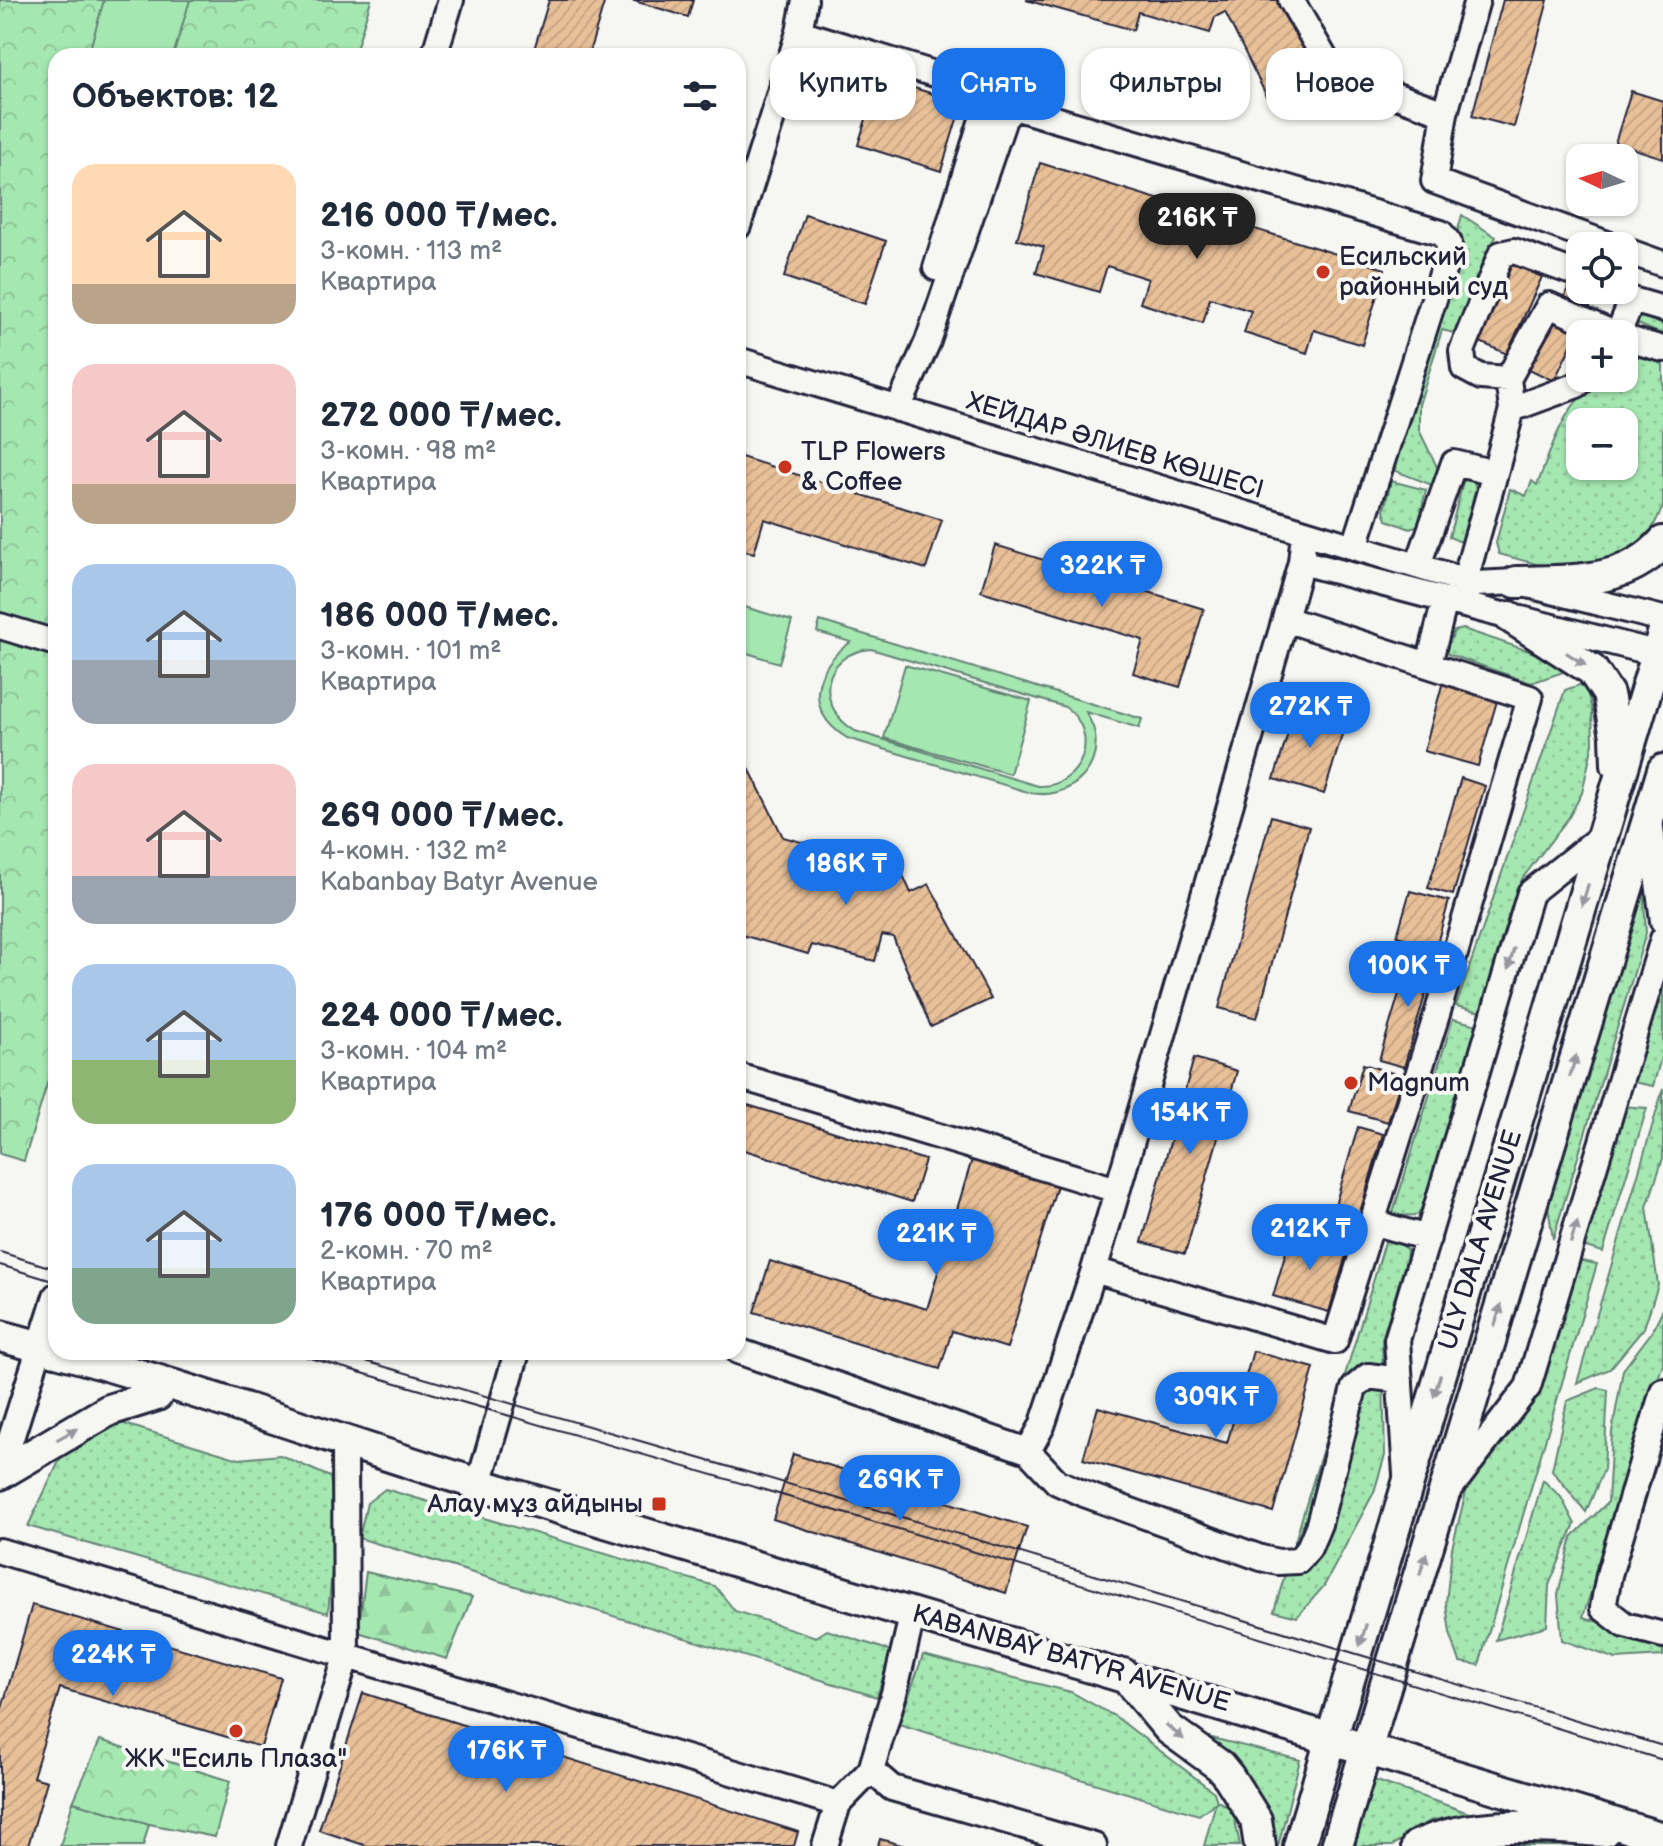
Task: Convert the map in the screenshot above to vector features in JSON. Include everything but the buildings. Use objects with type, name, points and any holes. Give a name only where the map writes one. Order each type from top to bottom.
[{"type":"main road","points":[[1516,582],[1580,579],[1620,573],[1650,557],[1663,542]]},
{"type":"main road","points":[[1510,617],[1592,670],[1608,694],[1616,736],[1615,799]]},
{"type":"main road","name":"ULY DALA AVENUE","points":[[1299,1846],[1661,648]]},
{"type":"main road","name":"ULY DALA AVENUE","points":[[1337,1846],[1663,770]]},
{"type":"main road","name":"KABANBAY BATYR AVENUE","points":[[0,1336],[48,1349]]},
{"type":"main road","name":"KABANBAY BATYR AVENUE","points":[[75,1360],[157,1395],[402,1468],[479,1484]]},
{"type":"main road","name":"KABANBAY BATYR AVENUE","points":[[89,1360],[159,1379],[479,1484],[1332,1736],[1657,1836]]},
{"type":"main road","points":[[0,1474],[109,1410],[157,1395]]},
{"type":"main road","points":[[1123,1674],[1169,1729],[1220,1766],[1229,1777],[1256,1820],[1260,1846]]},
{"type":"main road","points":[[1417,1846],[1435,1838],[1494,1827],[1657,1836]]},
{"type":"street","points":[[746,201],[799,32],[805,0]]},
{"type":"street","points":[[1291,0],[1334,74],[1445,113]]},
{"type":"street","points":[[1477,0],[1445,113],[1434,181],[1574,232]]},
{"type":"street","points":[[436,48],[449,6]]},
{"type":"street","points":[[449,6],[451,48]]},
{"type":"street","points":[[799,32],[977,88],[984,94],[985,110],[915,335],[914,375]]},
{"type":"street","points":[[898,409],[914,375],[1004,119],[1014,107],[1441,233],[1449,243],[1448,255],[1355,546]]},
{"type":"street","points":[[1508,379],[1481,377],[1464,368],[1462,351],[1501,254],[1514,251],[1566,270]]},
{"type":"street","points":[[1638,255],[1663,264]]},
{"type":"street","points":[[1471,582],[1512,409],[1508,379],[1549,305],[1566,282]]},
{"type":"street","points":[[1638,300],[1663,309]]},
{"type":"street","points":[[1549,305],[1584,320]]},
{"type":"street","points":[[1638,342],[1663,349]]},
{"type":"street","name":"ХЕЙДАР ӘЛИЕВ КӨШЕСІ","points":[[746,362],[1471,582],[1516,582],[1663,619]]},
{"type":"street","points":[[1512,409],[1566,389]]},
{"type":"street","points":[[1418,565],[1454,463],[1495,473]]},
{"type":"street","points":[[1028,1451],[1042,1426],[1094,1270],[1285,619],[1301,562],[1304,533]]},
{"type":"street","points":[[1301,562],[1510,617],[1661,648]]},
{"type":"street","name":"ХЕЙДАР ӘЛИЕВ КӨШЕСІ","points":[[1471,582],[1510,617]]},
{"type":"street","points":[[1429,664],[1445,600]]},
{"type":"street","points":[[1094,1270],[1335,1341],[1438,1011],[1530,698],[1285,619]]},
{"type":"street","points":[[0,626],[48,641]]},
{"type":"street","points":[[1650,814],[1663,921]]},
{"type":"street","points":[[1407,1488],[1397,1340],[1530,893],[1603,835]]},
{"type":"street","points":[[1443,1499],[1528,1387],[1663,939]]},
{"type":"street","points":[[746,1078],[1117,1190]]},
{"type":"street","points":[[1371,1222],[1428,1238]]},
{"type":"street","points":[[746,1354],[1028,1451],[1057,1482],[1084,1494],[1278,1562],[1298,1561],[1309,1548],[1319,1524],[1354,1388],[1368,1376],[1400,1380]]},
{"type":"street","points":[[0,1474],[48,1360]]},
{"type":"street","points":[[479,1484],[515,1360]]},
{"type":"street","points":[[1663,1391],[1609,1575],[1603,1608],[1625,1625],[1663,1635]]},
{"type":"street","points":[[289,1846],[346,1657],[345,1452]]},
{"type":"street","points":[[0,1551],[838,1804]]},
{"type":"street","points":[[825,1846],[838,1804],[871,1770],[894,1693],[913,1612]]},
{"type":"street","points":[[871,1770],[892,1788],[1094,1846]]},
{"type":"green space","points":[[0,0],[371,0],[356,48],[48,48],[48,1081],[24,1161],[0,1154]]},
{"type":"green space","points":[[104,0],[190,0],[175,48],[90,48]]},
{"type":"green space","points":[[1462,215],[1496,237],[1454,333],[1442,330],[1419,405],[1419,430],[1438,469],[1432,485],[1393,470]]},
{"type":"green space","points":[[1640,315],[1663,325],[1663,335],[1638,324]]},
{"type":"green space","points":[[1638,350],[1663,363],[1663,507],[1652,529],[1615,564],[1562,571],[1499,554],[1496,543],[1510,489],[1526,496],[1532,481],[1537,485],[1566,416],[1566,480],[1638,480],[1638,408],[1572,408],[1587,392],[1638,392]]},
{"type":"green space","points":[[1467,478],[1474,481],[1476,490],[1461,542],[1449,537],[1463,482]]},
{"type":"green space","points":[[1391,481],[1426,490],[1418,525],[1410,529],[1387,520],[1384,510]]},
{"type":"green space","points":[[746,607],[792,621],[779,663],[746,653]]},
{"type":"green space","points":[[820,621],[1142,719],[1139,728],[1086,712],[1093,726],[1095,749],[1087,772],[1068,788],[1044,794],[1031,793],[847,738],[824,716],[818,690],[828,664],[851,642],[817,632]],"holes":[[[871,649],[1065,707],[1083,730],[1085,744],[1082,757],[1066,778],[1054,784],[1038,786],[855,731],[833,708],[829,682],[833,670],[842,660]]]},
{"type":"green space","points":[[1463,629],[1556,660],[1572,669],[1531,683],[1445,653],[1454,631]]},
{"type":"green space","points":[[905,665],[1031,701],[1010,774],[884,738]]},
{"type":"green space","points":[[1585,683],[1592,710],[1593,743],[1582,793],[1569,817],[1522,879],[1481,1012],[1456,1006],[1565,690]]},
{"type":"green space","points":[[1643,883],[1646,933],[1553,1239],[1547,1200]]},
{"type":"green space","points":[[1663,965],[1663,1051],[1653,1086],[1628,1081]]},
{"type":"green space","points":[[1453,1019],[1478,1025],[1423,1206],[1417,1215],[1392,1216]]},
{"type":"green space","points":[[1663,1089],[1663,1158],[1647,1207],[1658,1285],[1644,1328],[1610,1369],[1577,1383]]},
{"type":"green space","points":[[1621,1106],[1647,1108],[1603,1252],[1579,1245]]},
{"type":"green space","points":[[1386,1239],[1398,1241],[1407,1250],[1382,1339],[1385,1455],[1374,1492],[1324,1586],[1297,1617],[1274,1611]]},
{"type":"green space","points":[[1572,1259],[1597,1264],[1479,1665],[1460,1662],[1450,1633],[1446,1603],[1452,1548],[1468,1484],[1493,1443]]},
{"type":"green space","points":[[1663,1309],[1663,1363],[1583,1617],[1663,1643],[1663,1656],[1616,1659],[1562,1640],[1558,1595],[1572,1537],[1608,1502],[1612,1432],[1623,1370],[1651,1333]]},
{"type":"green space","points":[[1599,1388],[1608,1390],[1604,1469],[1586,1512],[1552,1470],[1567,1401]]},
{"type":"green space","points":[[118,1422],[239,1459],[280,1455],[330,1477],[336,1530],[328,1613],[28,1526],[65,1449]]},
{"type":"green space","points":[[1543,1480],[1561,1497],[1575,1524],[1549,1585],[1547,1626],[1496,1640]]},
{"type":"green space","points":[[385,1489],[715,1586],[735,1611],[816,1637],[827,1630],[891,1651],[877,1697],[359,1538],[367,1503]]},
{"type":"green space","points":[[366,1572],[472,1597],[447,1659],[358,1632]]},
{"type":"green space","points":[[923,1655],[1071,1692],[1116,1717],[1214,1792],[1217,1801],[1233,1809],[1240,1846],[1204,1846],[1216,1802],[1199,1815],[899,1724]]},
{"type":"green space","points":[[1196,1734],[1300,1760],[1278,1846],[1267,1846]]},
{"type":"green space","points":[[100,1740],[230,1781],[215,1837],[149,1824],[73,1802]]},
{"type":"green space","points":[[1374,1780],[1469,1813],[1430,1821],[1392,1846],[1355,1846]]},
{"type":"green space","points":[[73,1802],[149,1824],[143,1846],[60,1846]]},
{"type":"green space","points":[[1534,1837],[1564,1846],[1451,1846]]},
{"type":"tram line","points":[[0,1252],[48,1267]]},
{"type":"tram line","points":[[0,1265],[48,1280]]},
{"type":"tram line","points":[[318,1360],[902,1530],[1663,1760]]},
{"type":"tram line","points":[[362,1360],[905,1518],[1663,1746]]},
{"type":"place","name":"Есильский районный суд","points":[[1323,272]]},
{"type":"place","name":"TLP Flowers & Coffee","points":[[785,467]]},
{"type":"place","name":"Magnum","points":[[1351,1083]]},
{"type":"place","name":"Алау мұз айдыны","points":[[659,1504]]},
{"type":"place","name":"ЖК \"Есиль Плаза\"","points":[[236,1731]]}]
